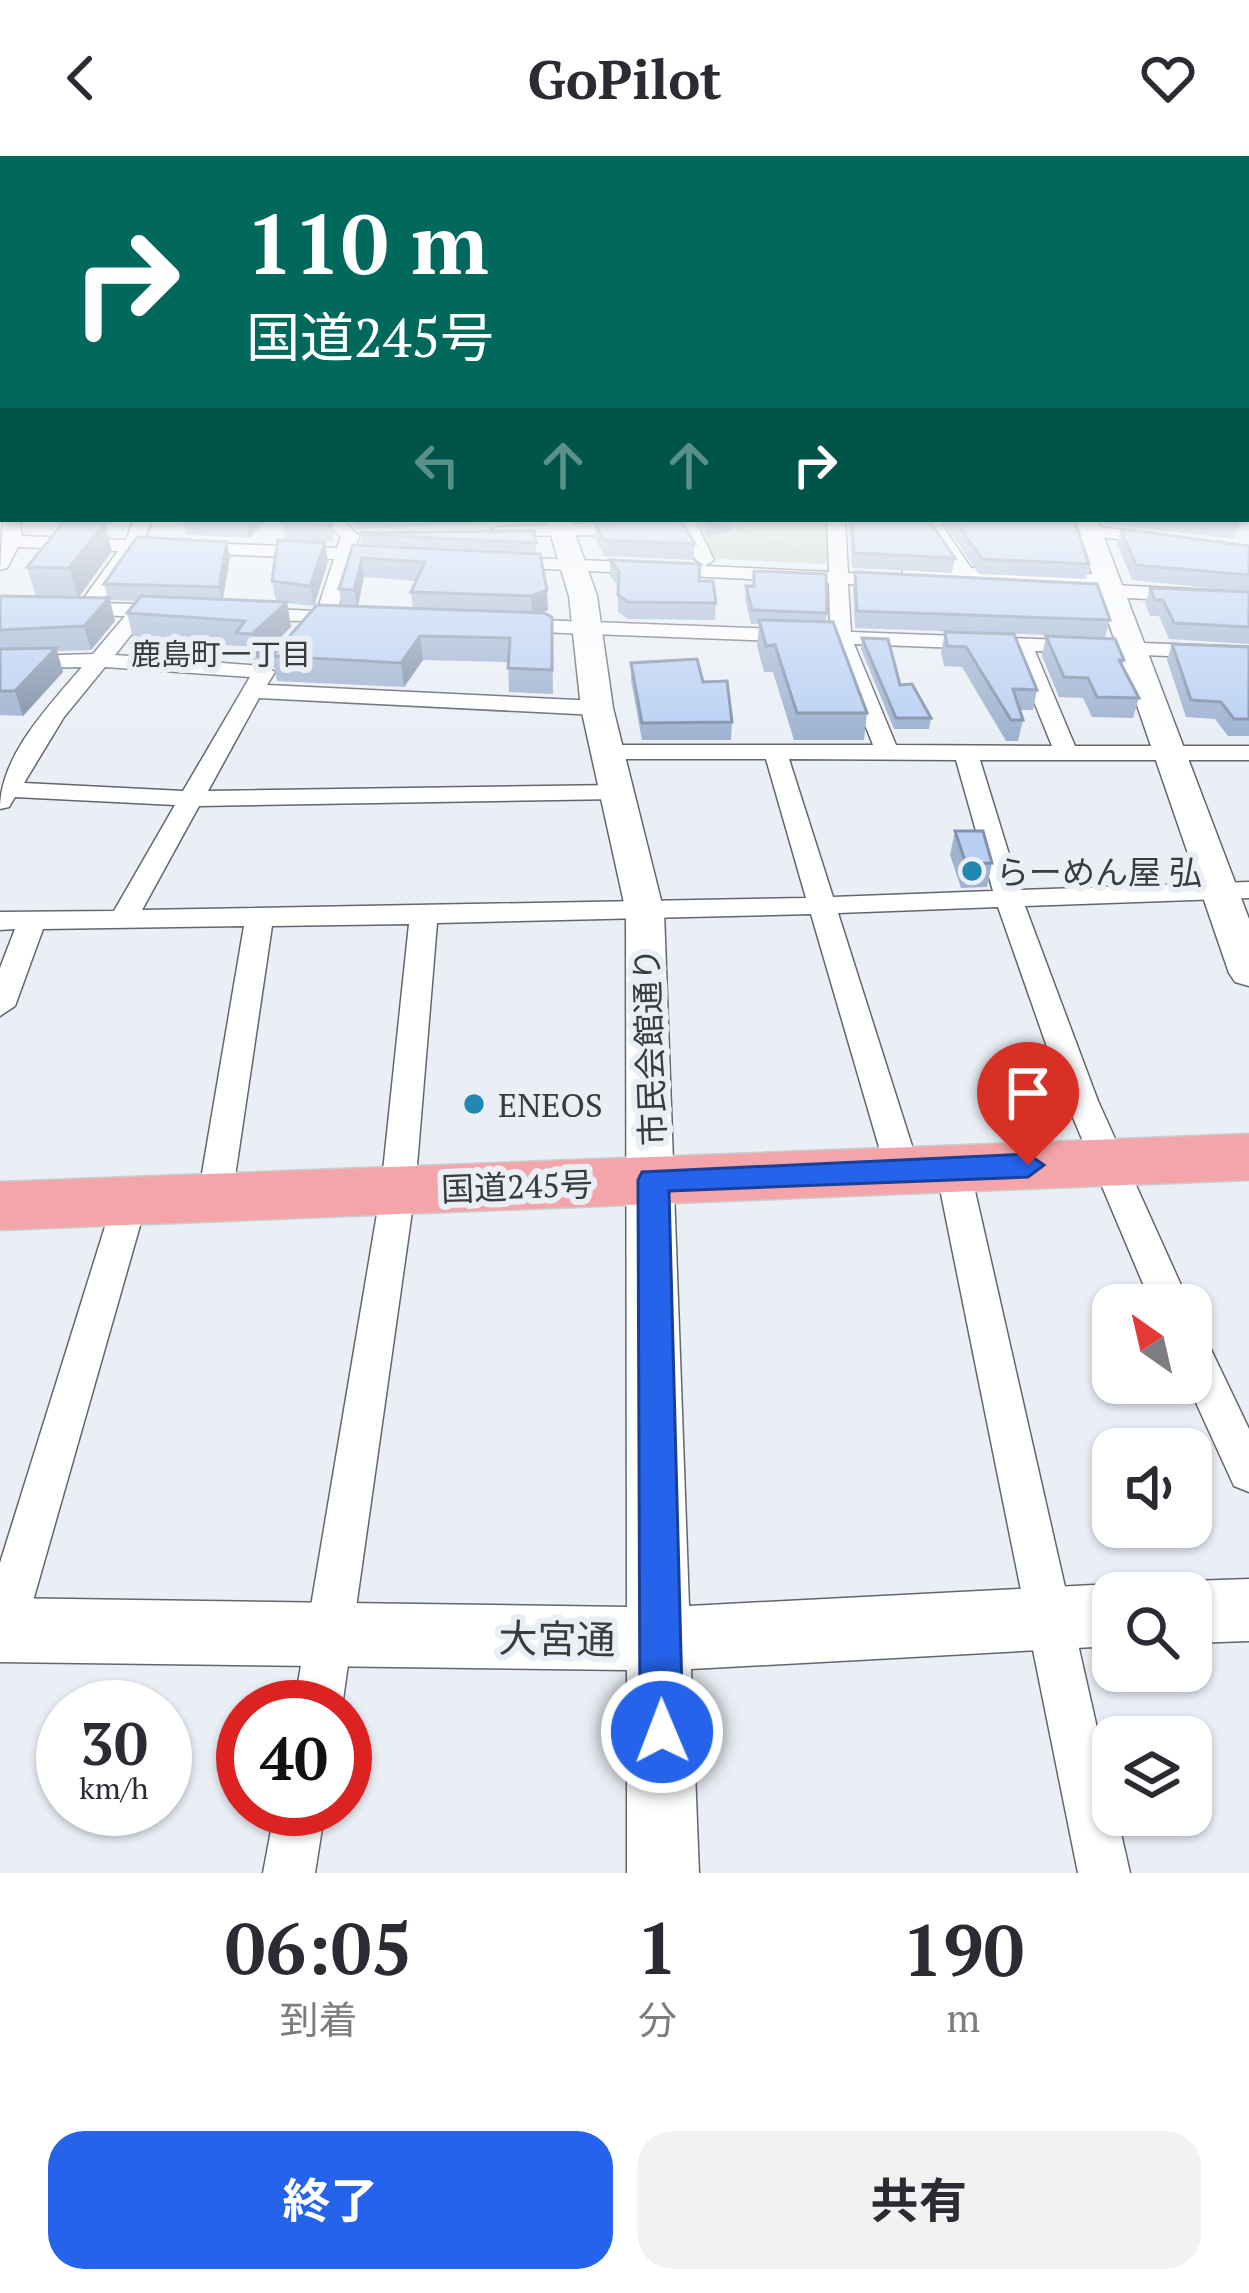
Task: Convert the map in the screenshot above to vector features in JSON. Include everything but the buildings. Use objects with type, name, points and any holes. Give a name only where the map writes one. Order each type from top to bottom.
[{"type":"highway","name":"国道245号","points":[[0,1206],[1249,1157]]},
{"type":"street","points":[[87,608],[107,578]]},
{"type":"street","points":[[313,623],[332,578]]},
{"type":"street","name":"市民会館通り","points":[[576,578],[645,912],[663,1873]]},
{"type":"street","points":[[832,578],[841,638],[886,751]]},
{"type":"street","points":[[973,578],[1110,586]]},
{"type":"street","points":[[1022,578],[1249,598]]},
{"type":"street","points":[[1107,578],[1167,751],[1233,891],[1249,973]]},
{"type":"street","points":[[0,606],[184,611]]},
{"type":"street","points":[[2,793],[54,714],[141,610]]},
{"type":"street","points":[[226,613],[313,623],[373,619]]},
{"type":"street","points":[[492,624],[1249,653]]},
{"type":"street","points":[[1022,646],[1065,750]]},
{"type":"street","points":[[0,663],[97,660],[265,672],[608,750]]},
{"type":"street","points":[[123,920],[265,672]]},
{"type":"street","points":[[2,793],[193,799],[608,750],[1249,753]]},
{"type":"street","points":[[964,750],[1005,901],[1104,1162],[1161,1284]]},
{"type":"street","points":[[775,751],[826,907],[928,1170],[1048,1618],[1104,1873]]},
{"type":"street","points":[[0,921],[645,912],[1233,891]]},
{"type":"street","points":[[322,1680],[398,1190],[424,915]]},
{"type":"street","points":[[214,1197],[259,918]]},
{"type":"street","points":[[0,1006],[32,922]]},
{"type":"street","points":[[1,1632],[130,1201]]},
{"type":"street","points":[[1212,1394],[1249,1473]]},
{"type":"street","points":[[1212,1611],[1249,1610]]},
{"type":"street","name":"大宮通","points":[[1,1632],[660,1639],[1092,1617]]},
{"type":"street","points":[[289,1873],[295,1836]]},
{"type":"place","name":"らーめん屋 弘","points":[[972,871]]},
{"type":"place","name":"ENEOS","points":[[474,1104]]},
{"type":"district","name":"鹿島町一丁目","points":[[221,654]]},
{"type":"route","points":[[662,1732],[653,1180],[1028,1165]]}]
